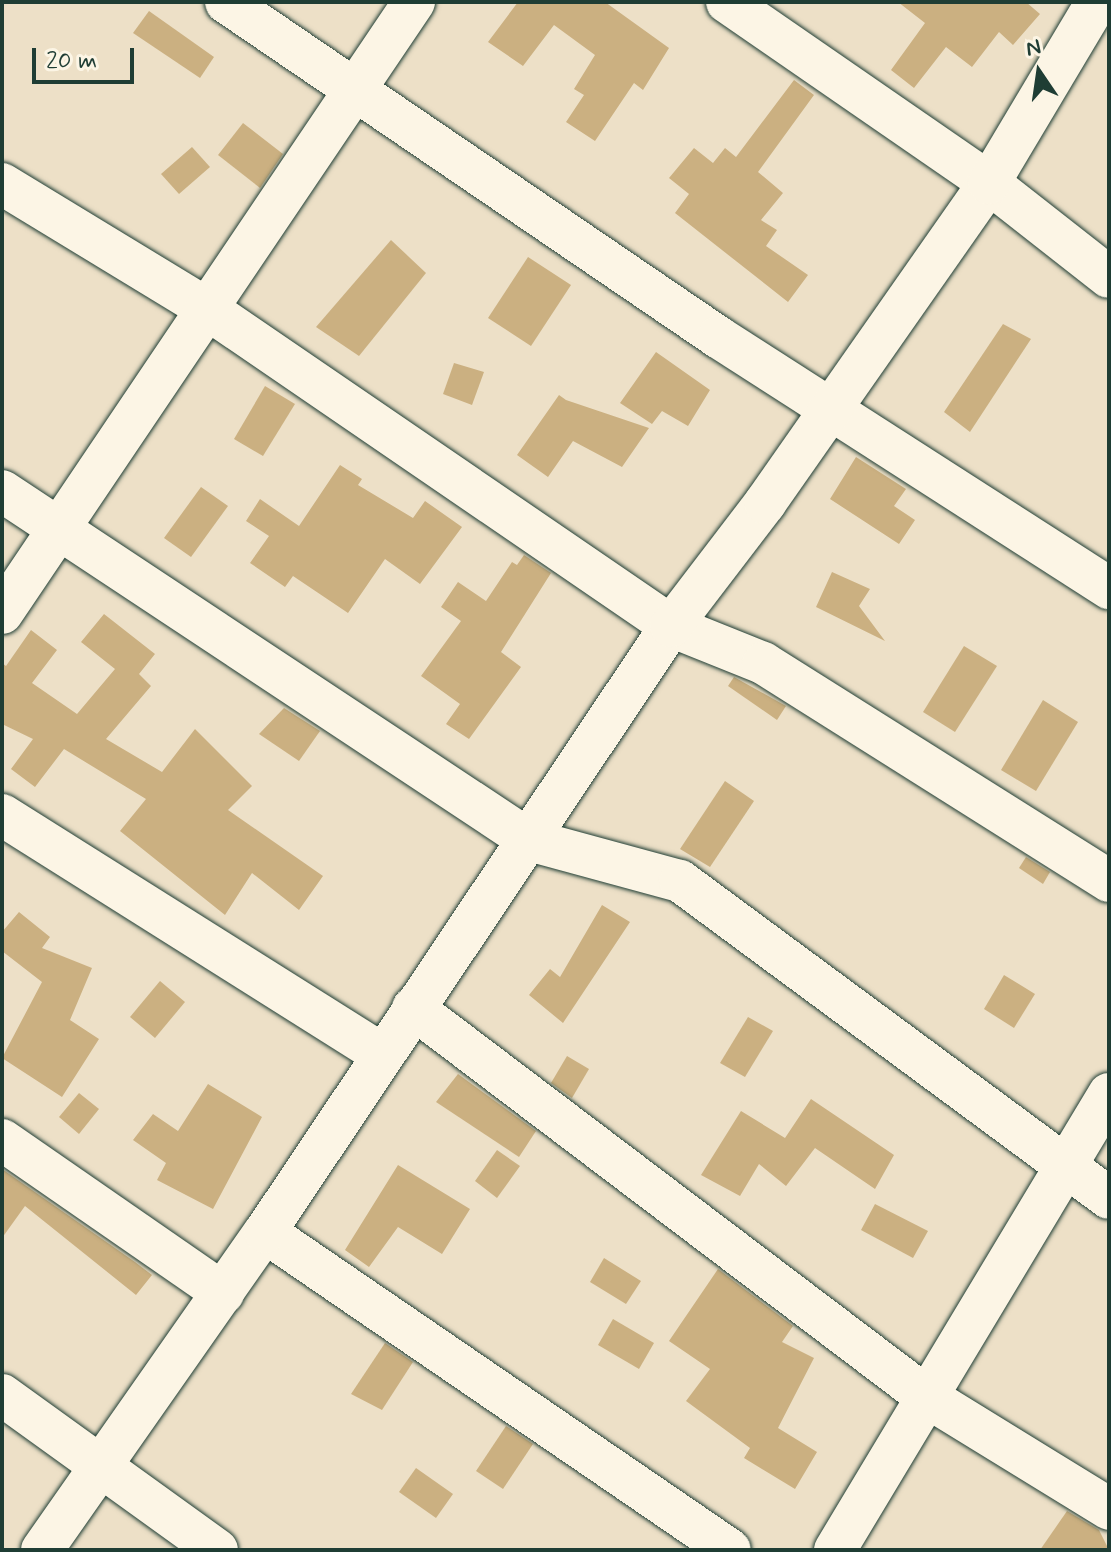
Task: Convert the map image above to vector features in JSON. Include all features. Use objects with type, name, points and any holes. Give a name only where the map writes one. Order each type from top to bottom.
[{"type":"street","points":[[226,2],[832,408],[1109,588]]},
{"type":"street","points":[[2,613],[61,531],[206,308],[358,92],[414,2]]},
{"type":"street","points":[[727,2],[989,183],[1109,277]]},
{"type":"street","points":[[42,1550],[102,1469],[265,1232],[380,1053],[529,840],[671,626],[832,408],[989,183],[1097,2]]},
{"type":"street","points":[[2,184],[206,308],[671,626],[763,663],[1109,881]]},
{"type":"street","points":[[2,491],[529,840],[680,881],[1063,1168],[1109,1198]]},
{"type":"street","points":[[2,815],[380,1053]]},
{"type":"street","points":[[413,1008],[924,1395],[1109,1509]]},
{"type":"street","points":[[835,1550],[924,1395],[1109,1094]]},
{"type":"street","points":[[2,1140],[223,1293]]},
{"type":"street","points":[[265,1232],[730,1550]]},
{"type":"street","points":[[2,1395],[217,1550]]},
{"type":"building","points":[[518,2],[605,2],[669,48],[643,90],[634,83],[595,141],[566,122],[584,95],[574,89],[595,55],[554,25],[523,66],[488,42]]},
{"type":"building","points":[[898,2],[1026,2],[1040,14],[1013,45],[999,32],[972,67],[946,47],[914,88],[891,70],[925,23]]},
{"type":"building","points":[[149,11],[214,57],[200,78],[133,33]]},
{"type":"building","points":[[794,80],[814,95],[758,172],[783,193],[761,220],[777,230],[766,246],[808,275],[788,302],[675,213],[689,194],[669,178],[694,148],[713,163],[725,148],[736,157]]},
{"type":"building","points":[[243,123],[283,154],[260,188],[218,155]]},
{"type":"building","points":[[192,147],[210,167],[179,194],[161,174]]},
{"type":"building","points":[[391,240],[426,273],[359,356],[316,327]]},
{"type":"building","points":[[528,257],[571,285],[531,346],[488,318]]},
{"type":"building","points":[[1003,324],[1031,339],[970,432],[944,412]]},
{"type":"building","points":[[656,352],[710,390],[688,426],[662,411],[652,424],[620,403]]},
{"type":"building","points":[[454,363],[484,372],[472,405],[443,394]]},
{"type":"building","points":[[265,386],[295,404],[263,456],[234,439]]},
{"type":"building","points":[[559,395],[649,428],[622,467],[573,441],[548,477],[517,455]]},
{"type":"building","points":[[856,457],[906,489],[894,506],[915,520],[899,544],[830,499]]},
{"type":"building","points":[[340,465],[362,479],[358,485],[413,518],[425,501],[462,527],[420,584],[385,559],[348,613],[293,576],[285,587],[250,563],[269,536],[246,521],[260,499],[299,526]]},
{"type":"building","points":[[201,487],[228,506],[191,557],[164,538]]},
{"type":"building","points":[[524,555],[551,573],[501,652],[521,667],[469,739],[446,724],[460,704],[421,676],[461,621],[441,607],[458,582],[486,601],[512,562],[517,565]]},
{"type":"building","points":[[832,572],[870,589],[859,606],[885,641],[816,607]]},
{"type":"building","points":[[104,614],[155,654],[139,674],[151,686],[106,739],[162,772],[195,729],[252,786],[228,810],[323,876],[299,910],[252,873],[225,915],[120,831],[146,799],[64,749],[35,787],[11,769],[33,739],[2,724],[2,663],[6,666],[31,630],[57,650],[32,683],[77,714],[115,669],[81,642]]},
{"type":"building","points":[[964,646],[997,666],[955,732],[923,712]]},
{"type":"building","points":[[734,677],[786,706],[777,720],[728,686]]},
{"type":"building","points":[[1043,700],[1078,722],[1036,791],[1001,770]]},
{"type":"building","points":[[284,708],[320,731],[299,761],[259,734]]},
{"type":"building","points":[[725,781],[754,801],[710,867],[680,849]]},
{"type":"building","points":[[1026,857],[1050,872],[1043,884],[1019,868]]},
{"type":"building","points":[[602,905],[630,922],[563,1023],[529,995],[550,969],[560,977]]},
{"type":"building","points":[[19,912],[50,937],[42,948],[92,968],[70,1020],[99,1039],[62,1097],[2,1058],[42,982],[2,951],[2,932]]},
{"type":"building","points":[[1004,975],[1035,994],[1014,1028],[984,1009]]},
{"type":"building","points":[[160,981],[185,1002],[155,1038],[130,1017]]},
{"type":"building","points":[[748,1017],[773,1031],[745,1077],[720,1063]]},
{"type":"building","points":[[567,1056],[589,1069],[572,1098],[551,1083]]},
{"type":"building","points":[[458,1074],[536,1131],[519,1157],[436,1102]]},
{"type":"building","points":[[208,1084],[262,1117],[213,1209],[157,1180],[166,1163],[133,1140],[153,1114],[178,1131]]},
{"type":"building","points":[[79,1093],[99,1109],[79,1134],[59,1117]]},
{"type":"building","points":[[811,1099],[894,1155],[875,1189],[815,1148],[786,1186],[759,1164],[740,1196],[701,1175],[741,1111],[785,1138]]},
{"type":"building","points":[[497,1150],[520,1166],[497,1198],[475,1181]]},
{"type":"building","points":[[398,1165],[470,1209],[442,1254],[398,1227],[369,1267],[345,1250]]},
{"type":"building","points":[[2,1169],[152,1275],[136,1295],[25,1206],[2,1238]]},
{"type":"building","points":[[875,1204],[928,1231],[913,1258],[861,1230]]},
{"type":"building","points":[[604,1258],[641,1281],[626,1304],[590,1282]]},
{"type":"building","points":[[718,1269],[793,1326],[782,1342],[814,1358],[778,1428],[817,1452],[795,1489],[744,1458],[750,1448],[686,1401],[710,1369],[669,1341]]},
{"type":"building","points":[[613,1319],[654,1343],[639,1369],[598,1345]]},
{"type":"building","points":[[385,1343],[413,1362],[382,1410],[351,1394]]},
{"type":"building","points":[[506,1426],[533,1444],[503,1489],[476,1471]]},
{"type":"building","points":[[416,1468],[453,1494],[436,1518],[399,1492]]},
{"type":"building","points":[[1067,1511],[1099,1530],[1109,1550],[1040,1550]]}]
